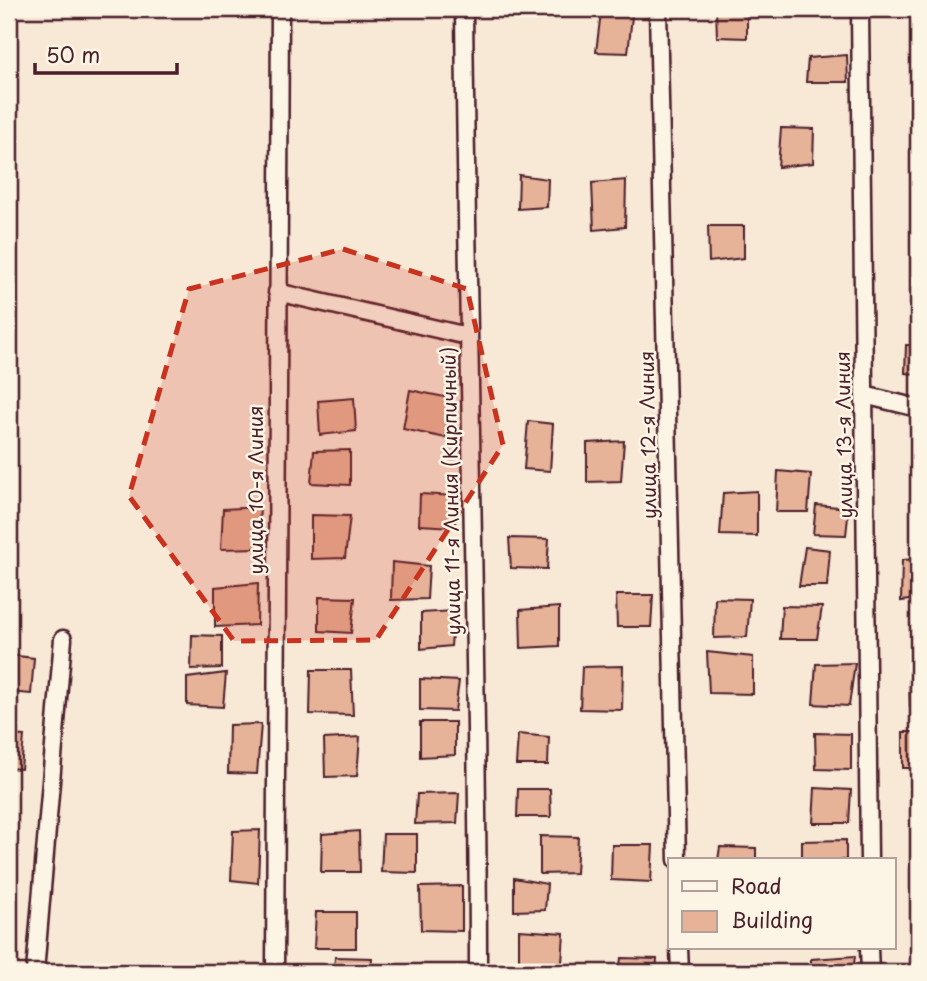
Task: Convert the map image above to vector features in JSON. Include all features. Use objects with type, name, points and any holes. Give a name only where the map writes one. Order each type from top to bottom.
[{"type":"street","name":"улица 10-я Линия","points":[[275,972],[279,9]]},
{"type":"street","name":"улица 11-я Линия (Кирпичный)","points":[[464,9],[467,336],[478,733],[478,972]]},
{"type":"street","name":"улица 12-я Линия","points":[[658,9],[677,858]]},
{"type":"street","name":"улица 13-я Линия","points":[[860,9],[869,858]]},
{"type":"street","points":[[277,292],[467,336]]},
{"type":"street","points":[[864,395],[918,408]]},
{"type":"street","points":[[35,972],[63,639]]},
{"type":"street","points":[[679,950],[680,972]]},
{"type":"street","points":[[869,950],[870,972]]},
{"type":"highlighted area","points":[[343,249],[467,289],[503,445],[376,640],[234,641],[129,496],[189,289]]},
{"type":"building","points":[[716,9],[747,9],[747,38],[717,37]]},
{"type":"building","points":[[601,12],[632,16],[628,53],[596,52]]},
{"type":"building","points":[[847,55],[848,82],[806,82],[808,58]]},
{"type":"building","points":[[918,66],[918,107],[910,107],[913,67]]},
{"type":"building","points":[[781,128],[814,129],[813,163],[778,167]]},
{"type":"building","points":[[519,175],[548,179],[547,207],[518,209]]},
{"type":"building","points":[[626,180],[625,227],[594,230],[592,183]]},
{"type":"building","points":[[708,226],[744,226],[744,258],[709,262]]},
{"type":"building","points":[[906,345],[918,345],[918,374],[905,373]]},
{"type":"building","points":[[410,390],[450,398],[446,438],[403,429]]},
{"type":"building","points":[[354,398],[356,431],[320,435],[318,401]]},
{"type":"building","points":[[528,421],[553,424],[550,471],[524,469]]},
{"type":"building","points":[[624,441],[621,481],[587,482],[587,443]]},
{"type":"building","points":[[350,450],[350,485],[311,483],[314,451]]},
{"type":"building","points":[[778,471],[811,474],[808,512],[776,512]]},
{"type":"building","points":[[757,491],[757,536],[720,535],[723,493]]},
{"type":"building","points":[[420,494],[456,496],[455,527],[419,525]]},
{"type":"building","points":[[816,505],[849,508],[846,535],[813,534]]},
{"type":"building","points":[[260,507],[258,548],[221,549],[223,509]]},
{"type":"building","points":[[311,515],[350,516],[345,558],[311,559]]},
{"type":"building","points":[[509,538],[549,539],[547,569],[511,568]]},
{"type":"building","points":[[805,547],[830,550],[827,586],[799,586]]},
{"type":"building","points":[[918,559],[918,599],[901,601],[902,560]]},
{"type":"building","points":[[392,562],[429,566],[427,599],[391,600]]},
{"type":"building","points":[[258,583],[257,625],[215,627],[215,587]]},
{"type":"building","points":[[616,595],[653,595],[651,627],[617,627]]},
{"type":"building","points":[[319,597],[355,598],[351,633],[319,631]]},
{"type":"building","points":[[715,598],[750,599],[747,637],[714,638]]},
{"type":"building","points":[[782,606],[822,607],[817,639],[780,639]]},
{"type":"building","points":[[559,607],[559,646],[521,648],[520,610]]},
{"type":"building","points":[[454,611],[451,646],[421,649],[421,613]]},
{"type":"building","points":[[192,635],[222,636],[222,668],[191,669]]},
{"type":"building","points":[[707,652],[753,657],[753,694],[709,693]]},
{"type":"building","points":[[9,655],[34,658],[31,694],[9,692]]},
{"type":"building","points":[[855,663],[849,706],[813,704],[816,664]]},
{"type":"building","points":[[623,666],[622,710],[580,709],[582,667]]},
{"type":"building","points":[[311,670],[351,670],[353,715],[310,714]]},
{"type":"building","points":[[918,672],[918,707],[910,707],[909,673]]},
{"type":"building","points":[[226,673],[223,707],[187,705],[187,678]]},
{"type":"building","points":[[420,679],[459,681],[455,711],[420,710]]},
{"type":"building","points":[[420,722],[455,722],[455,755],[420,757]]},
{"type":"building","points":[[261,724],[257,774],[228,773],[229,725]]},
{"type":"building","points":[[903,732],[918,732],[918,768],[903,768]]},
{"type":"building","points":[[815,733],[851,734],[851,770],[816,769]]},
{"type":"building","points":[[518,734],[549,737],[548,765],[516,765]]},
{"type":"building","points":[[9,735],[24,736],[21,769],[9,768]]},
{"type":"building","points":[[360,737],[357,776],[325,777],[324,739]]},
{"type":"building","points":[[815,788],[851,790],[849,823],[813,823]]},
{"type":"building","points":[[518,789],[550,789],[551,817],[517,817]]},
{"type":"building","points":[[459,793],[457,823],[415,824],[417,794]]},
{"type":"building","points":[[260,830],[258,883],[231,880],[233,831]]},
{"type":"building","points":[[359,831],[360,872],[321,872],[322,834]]},
{"type":"building","points":[[383,834],[417,834],[417,873],[381,872]]},
{"type":"building","points":[[540,836],[578,837],[576,873],[540,874]]},
{"type":"building","points":[[846,840],[846,858],[802,858],[802,841]]},
{"type":"building","points":[[612,845],[653,845],[651,882],[611,880]]},
{"type":"building","points":[[720,847],[756,848],[756,858],[718,858]]},
{"type":"building","points":[[514,878],[547,884],[545,910],[514,911]]},
{"type":"building","points":[[462,886],[462,931],[421,930],[420,887]]},
{"type":"building","points":[[316,912],[356,912],[356,948],[314,948]]},
{"type":"building","points":[[519,930],[564,933],[562,963],[519,963]]},
{"type":"building","points":[[855,956],[853,972],[811,972],[811,959]]},
{"type":"building","points":[[335,957],[372,958],[371,972],[334,972]]},
{"type":"building","points":[[621,958],[657,959],[656,972],[619,972]]}]
